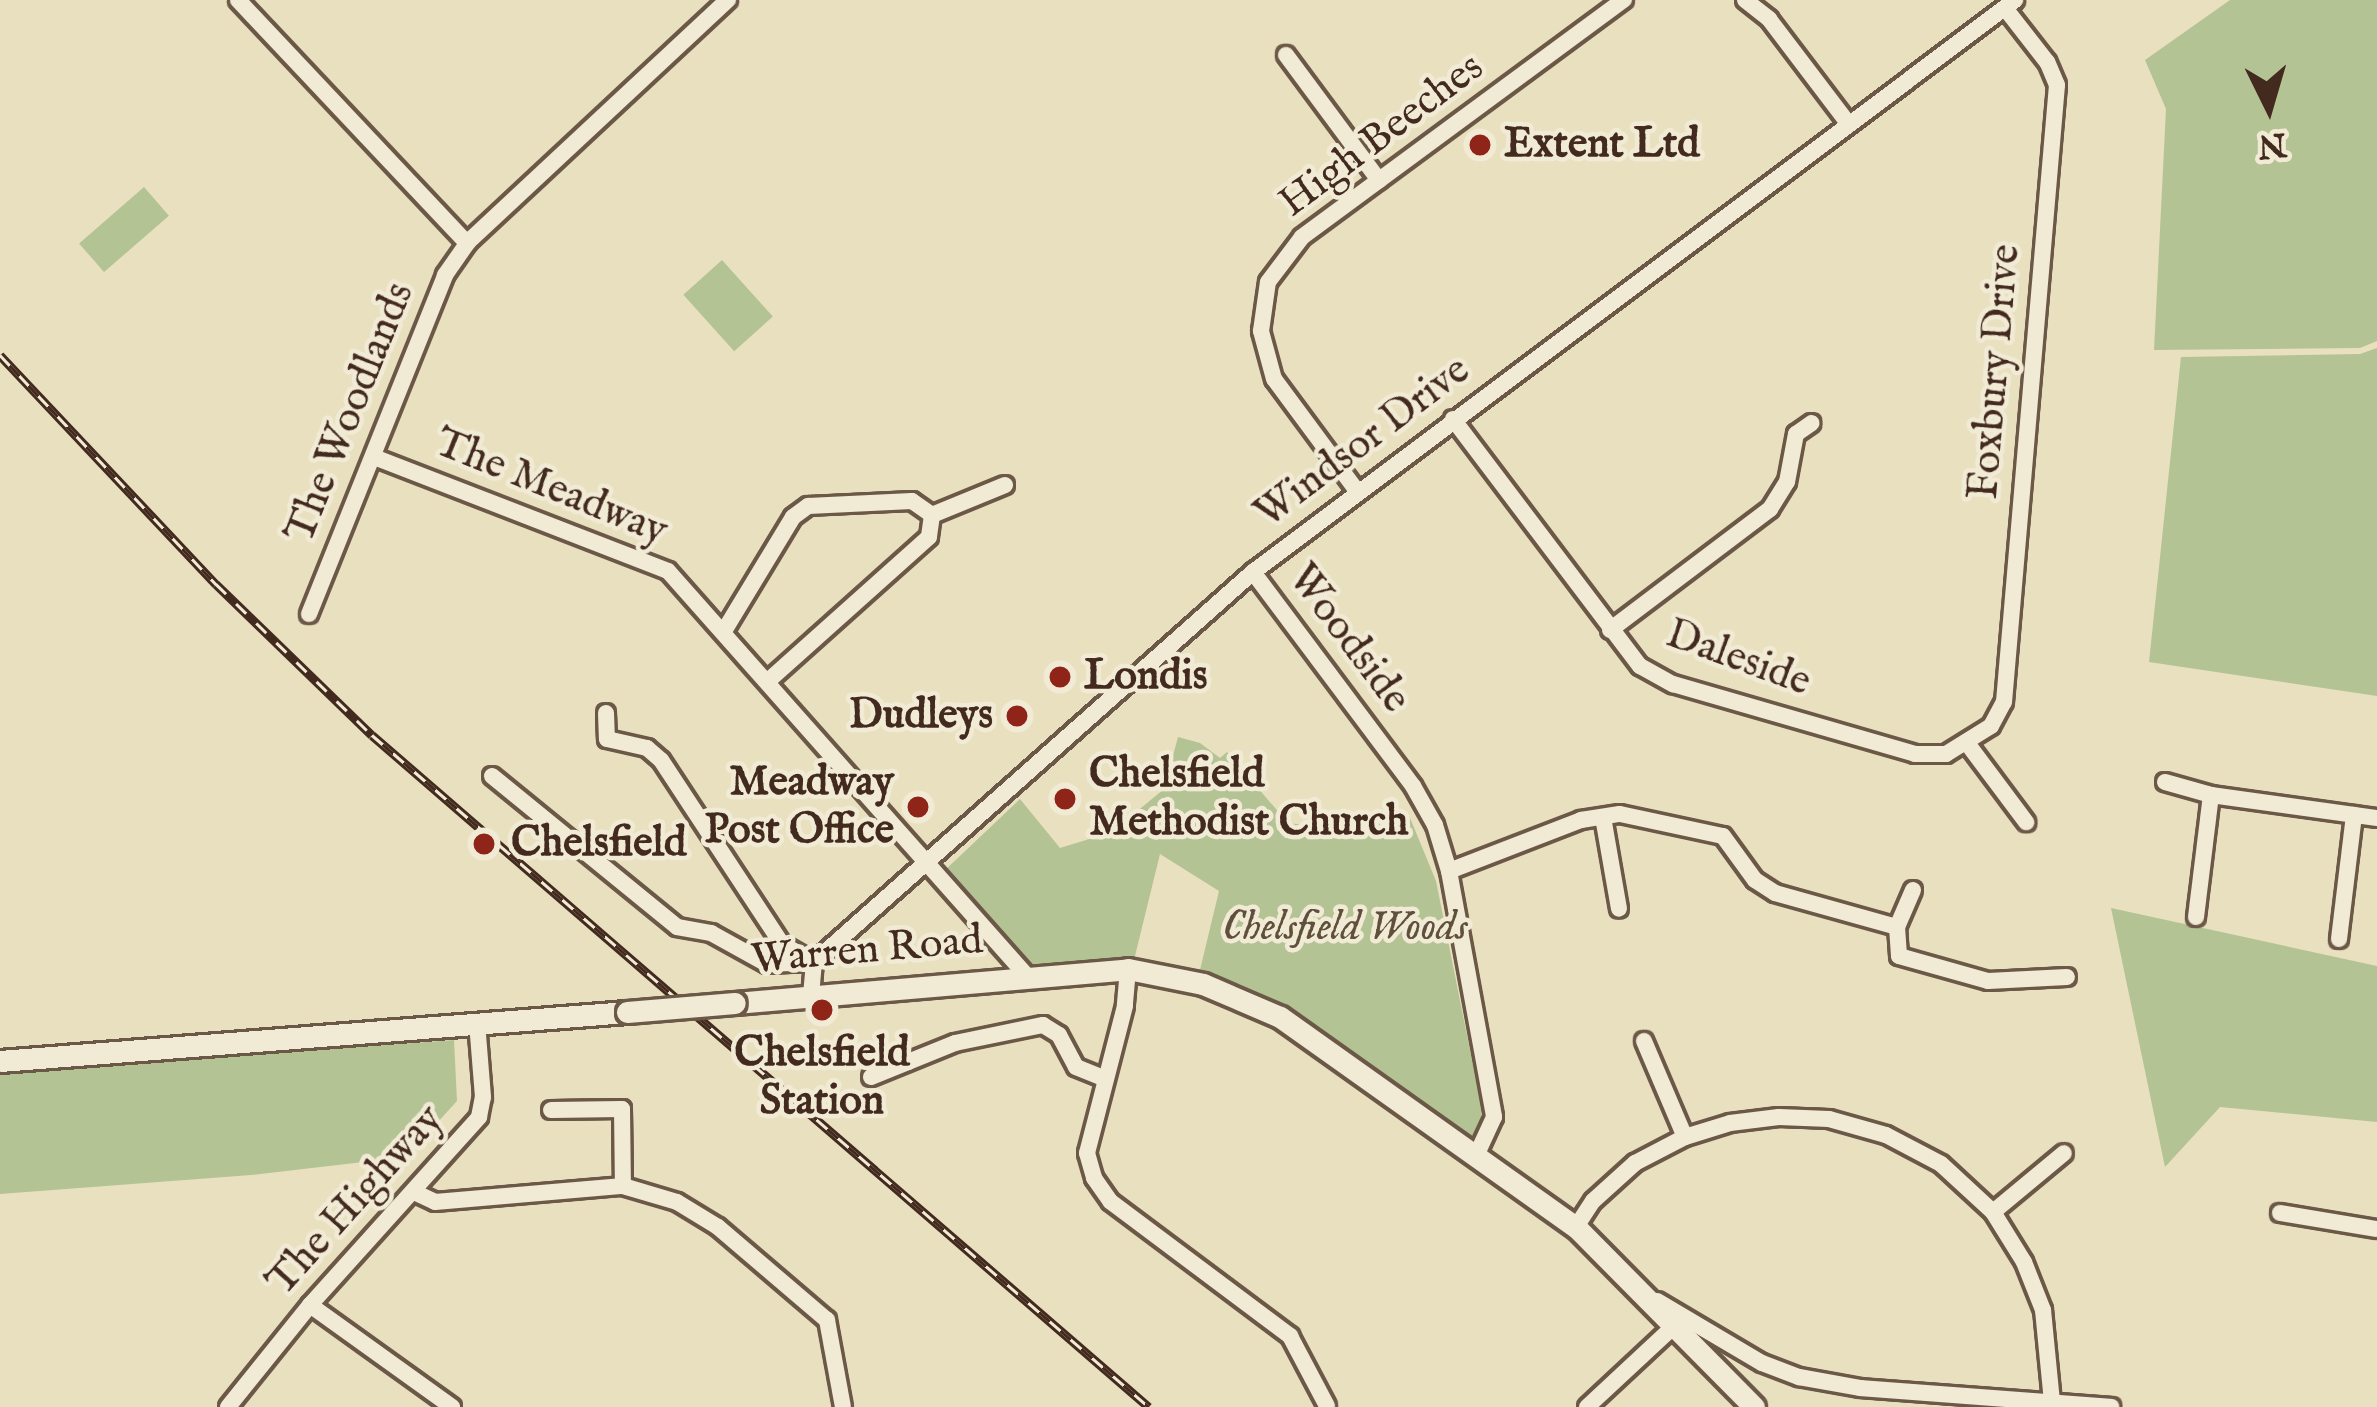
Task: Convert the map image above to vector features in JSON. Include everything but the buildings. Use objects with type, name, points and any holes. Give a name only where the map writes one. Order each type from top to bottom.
[{"type":"street","points":[[238,0],[467,243]]},
{"type":"street","name":"The Woodlands","points":[[309,614],[445,275],[467,243],[728,0]]},
{"type":"street","name":"High Beeches","points":[[1357,491],[1274,379],[1261,331],[1268,282],[1302,237],[1624,0]]},
{"type":"street","points":[[1745,0],[1769,19],[1848,124]]},
{"type":"street","name":"Windsor Drive","points":[[814,962],[1253,572],[2010,4]]},
{"type":"street","name":"Foxbury Drive","points":[[1967,743],[1991,726],[2004,702],[2056,86],[2047,62],[2010,4]]},
{"type":"street","points":[[1286,55],[1378,180]]},
{"type":"street","name":"Daleside","points":[[1453,419],[1640,666],[1672,684],[1916,754],[1946,754],[1967,743]]},
{"type":"street","points":[[1610,630],[1770,509],[1787,482],[1796,434],[1811,423]]},
{"type":"street","name":"The Meadway","points":[[374,458],[668,571],[1027,976]]},
{"type":"street","points":[[932,515],[1005,485]]},
{"type":"street","points":[[724,631],[793,517],[808,506],[912,501],[932,515]]},
{"type":"street","points":[[768,681],[929,537],[932,515]]},
{"type":"street","name":"Woodside","points":[[1253,572],[1413,786],[1435,825],[1449,871],[1494,1117],[1476,1156]]},
{"type":"street","points":[[606,713],[607,739],[647,748],[661,760],[782,944],[814,962]]},
{"type":"street","points":[[1967,743],[2026,822]]},
{"type":"street","points":[[492,776],[677,927],[711,933],[767,964],[814,962]]},
{"type":"street","points":[[2164,782],[2211,795],[2377,818]]},
{"type":"street","points":[[2196,917],[2211,795]]},
{"type":"street","points":[[1449,871],[1620,814],[1723,836],[1755,880],[1775,893],[1897,927]]},
{"type":"street","points":[[2339,939],[2354,815]]},
{"type":"street","points":[[1603,817],[1619,909]]},
{"type":"street","points":[[1913,890],[1897,927],[1899,956],[1988,981],[2058,972]]},
{"type":"street","points":[[811,996],[814,962]]},
{"type":"street","points":[[1128,969],[1125,1006],[1087,1153],[1094,1178],[1111,1202],[1290,1336],[1327,1406]]},
{"type":"street","name":"Warren Road","points":[[0,1061],[1128,969],[1203,984],[1280,1017],[1576,1227],[1671,1329],[1754,1407]]},
{"type":"street","name":"The Highway","points":[[228,1407],[310,1305],[478,1117],[483,1097],[477,1023]]},
{"type":"street","points":[[871,1077],[955,1043],[1043,1025],[1059,1035],[1076,1067],[1106,1079]]},
{"type":"street","points":[[1644,1042],[1685,1137]]},
{"type":"street","points":[[551,1111],[622,1109],[623,1186]]},
{"type":"street","points":[[1576,1227],[1593,1201],[1635,1163],[1685,1137],[1779,1117],[1829,1119],[1886,1135],[1941,1164],[1993,1212],[2024,1262],[2043,1310],[2052,1402]]},
{"type":"street","points":[[1993,1212],[2064,1153]]},
{"type":"street","points":[[414,1192],[435,1202],[623,1186],[698,1214],[806,1297],[826,1320],[843,1407]]},
{"type":"street","points":[[2280,1214],[2377,1228]]},
{"type":"street","name":"Warren Road","points":[[1640,1291],[1762,1363],[1799,1377],[1861,1388],[2111,1407]]},
{"type":"street","points":[[310,1305],[452,1407]]},
{"type":"street","points":[[1587,1407],[1671,1329]]},
{"type":"green space","points":[[2230,0],[2377,0],[2377,341],[2360,348],[2154,350],[2166,109],[2145,60]]},
{"type":"green space","points":[[144,187],[169,216],[104,272],[79,243]]},
{"type":"green space","points":[[722,260],[773,316],[734,351],[683,295]]},
{"type":"green space","points":[[2377,348],[2377,696],[2149,662],[2181,357],[2360,354]]},
{"type":"green space","name":"Chelsfield Woods","points":[[1178,737],[1200,743],[1220,758],[1227,752],[1288,823],[1336,829],[1408,813],[1436,881],[1482,1110],[1480,1127],[1467,1141],[1286,1008],[1199,974],[1219,891],[1160,854],[1135,956],[1026,967],[943,872],[1020,799],[1060,848],[1112,832],[1164,789]]},
{"type":"green space","points":[[2111,908],[2377,966],[2377,1122],[2220,1107],[2165,1167]]},
{"type":"green space","points":[[454,1040],[457,1101],[406,1157],[251,1175],[0,1194],[0,1073]]},
{"type":"railway","points":[[0,355],[216,584],[372,735],[1149,1407]]},
{"type":"place","name":"Extent Ltd","points":[[1480,145]]},
{"type":"place","name":"Londis","points":[[1060,677]]},
{"type":"place","name":"Dudleys","points":[[1017,716]]},
{"type":"place","name":"Chelsfield Methodist Church","points":[[1065,799]]},
{"type":"place","name":"Meadway Post Office","points":[[918,807]]},
{"type":"place","name":"Chelsfield","points":[[484,844]]},
{"type":"place","name":"Chelsfield Station","points":[[822,1010]]}]
